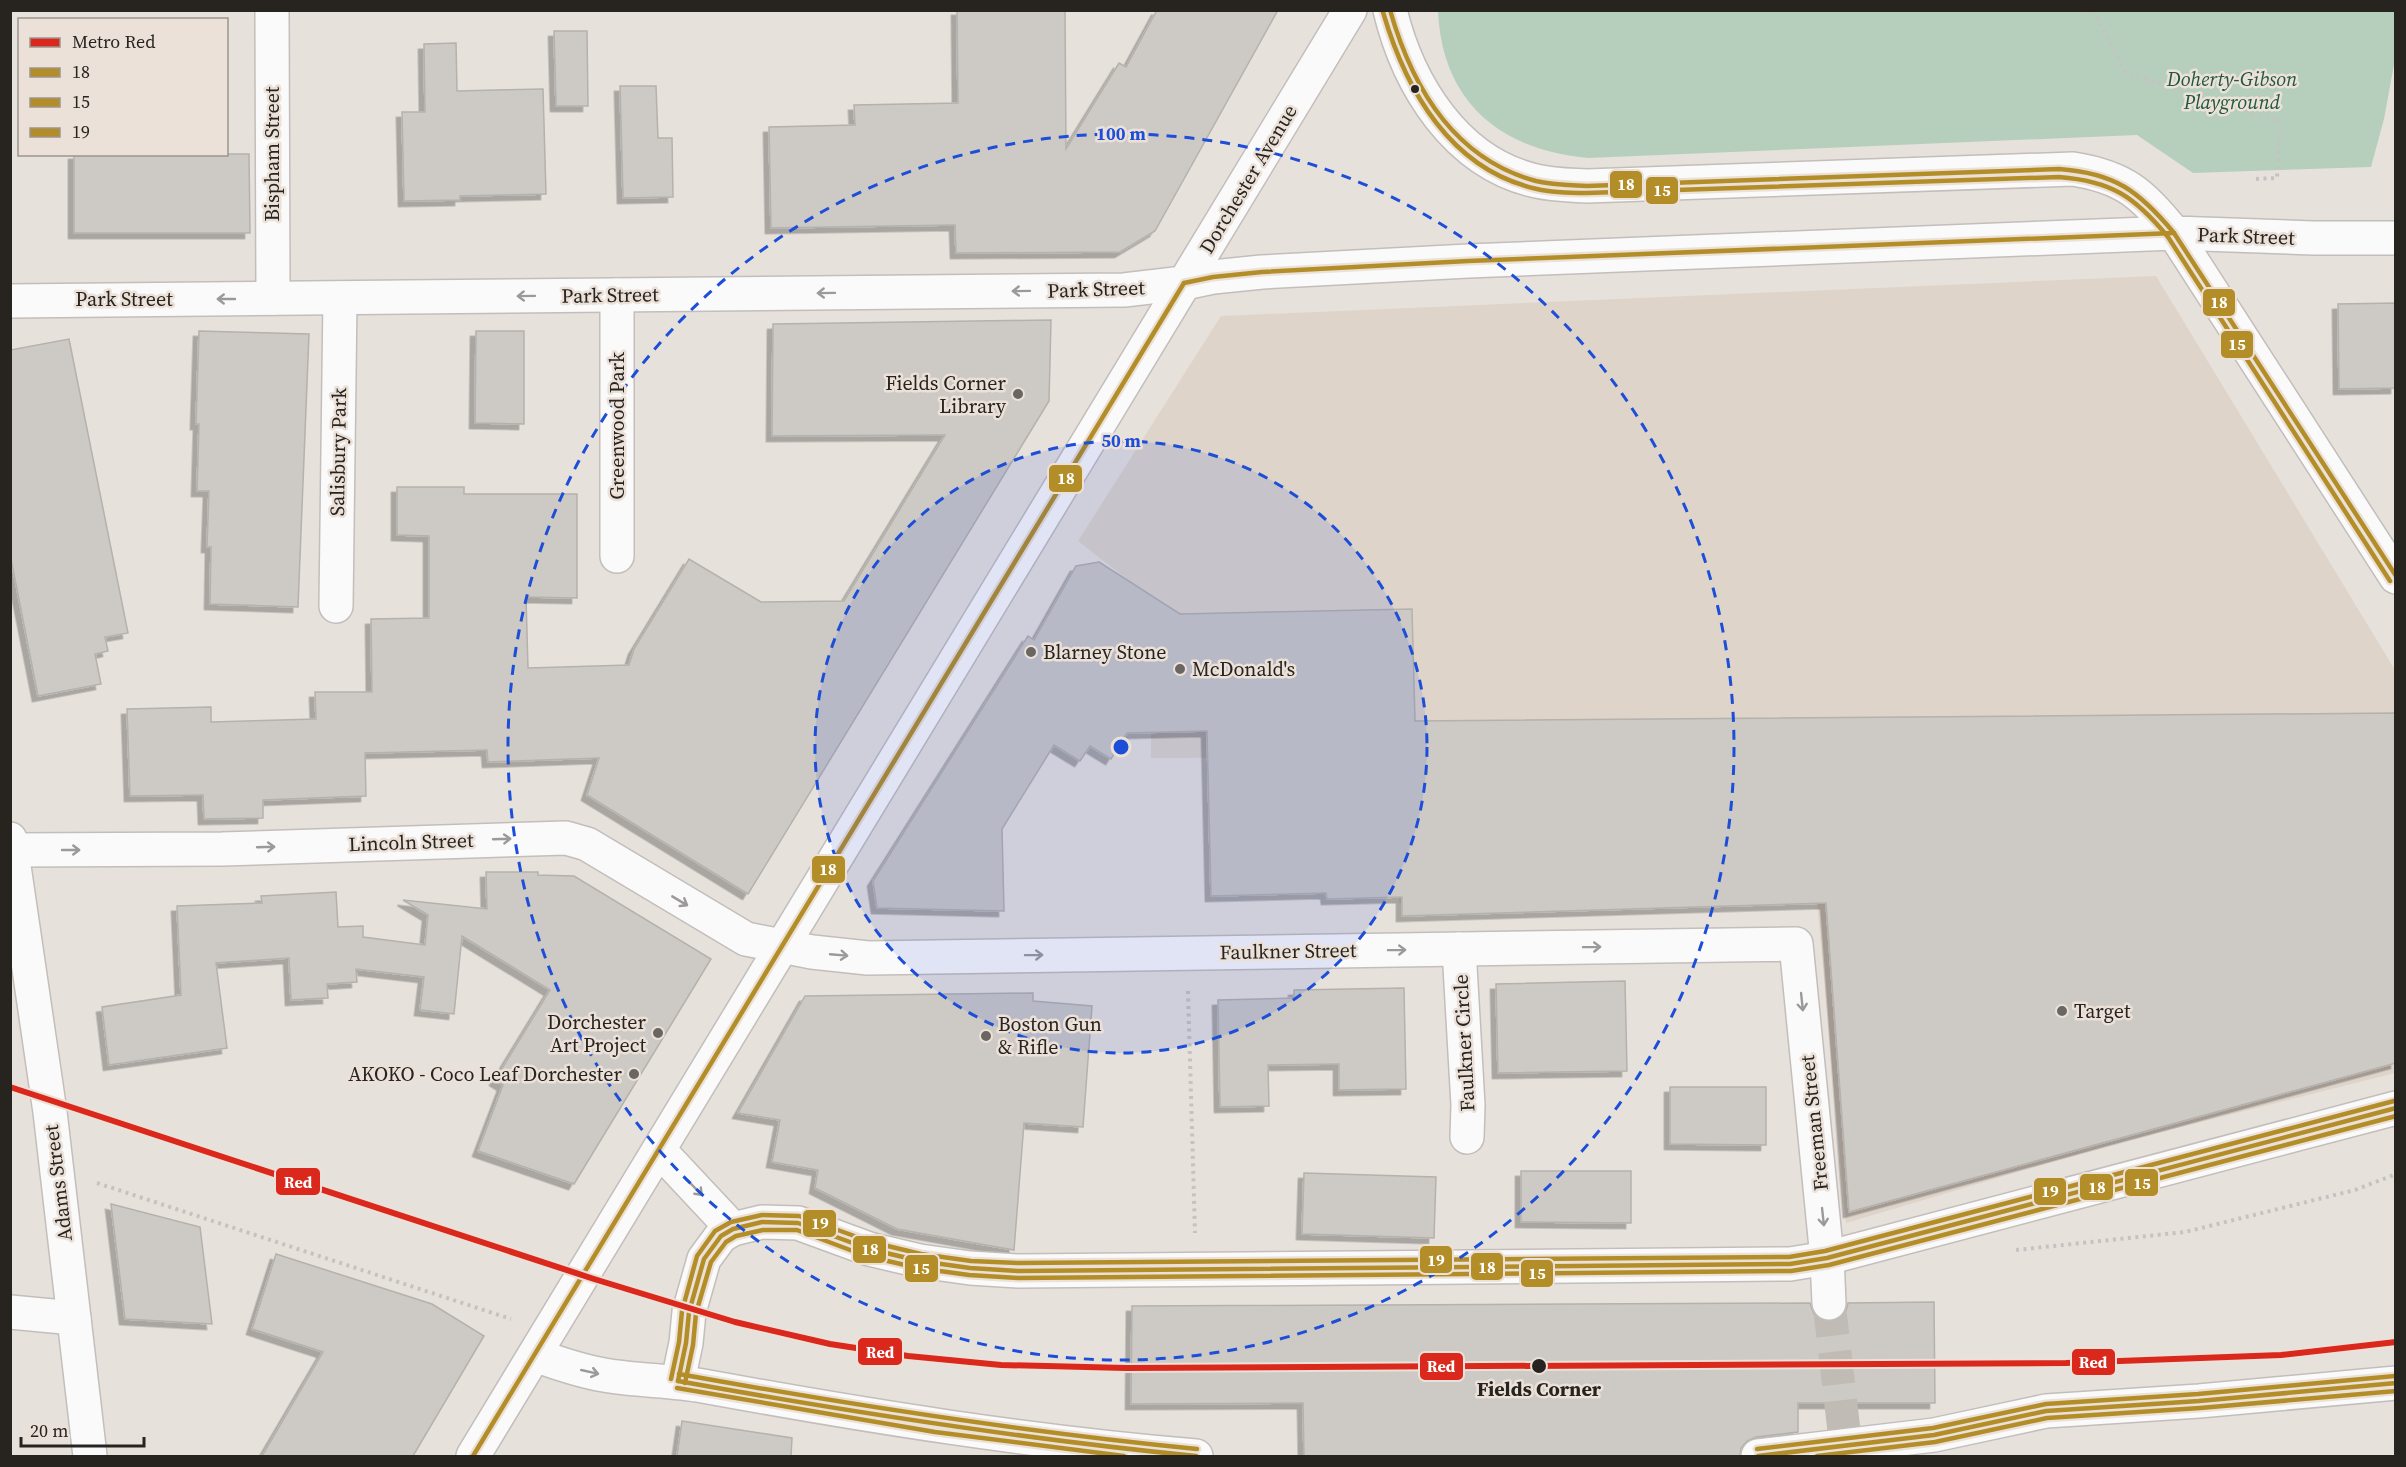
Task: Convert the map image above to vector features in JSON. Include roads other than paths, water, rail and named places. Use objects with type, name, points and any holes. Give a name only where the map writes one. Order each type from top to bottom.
[{"type":"street","name":"Bispham Street","points":[[272,10],[273,298]]},
{"type":"street","name":"Dorchester Avenue","points":[[473,1456],[1350,10]]},
{"type":"street","points":[[1390,10],[1396,35],[1414,78],[1435,112],[1449,129],[1482,157],[1518,176],[1535,181],[1587,186],[2073,170],[2103,175],[2131,188],[2159,214],[2174,233],[2396,577]]},
{"type":"street","name":"Park Street","points":[[10,301],[1124,290],[1262,272],[1399,265],[2174,233],[2313,238],[2395,233]]},
{"type":"street","name":"Greenwood Park","points":[[617,295],[617,556]]},
{"type":"street","name":"Salisbury Park","points":[[336,606],[340,298]]},
{"type":"street","name":"Lincoln Street","points":[[11,844],[222,849],[566,838],[588,844],[737,935],[781,947]]},
{"type":"street","name":"Adams Street","points":[[11,844],[56,1170],[90,1456]]},
{"type":"street","name":"Faulkner Street","points":[[781,947],[868,957],[1796,944]]},
{"type":"street","name":"Freeman Street","points":[[1796,944],[1827,1258],[1829,1303]]},
{"type":"street","name":"Faulkner Circle","points":[[1459,949],[1468,1105],[1467,1137]]},
{"type":"street","points":[[678,1381],[686,1343],[689,1312],[704,1259],[721,1236],[733,1228],[762,1222],[798,1224],[869,1249],[920,1261],[970,1268],[1018,1271],[1772,1265],[1827,1258],[2396,1108]]},
{"type":"street","points":[[658,1150],[733,1228]]},
{"type":"street","points":[[10,1312],[74,1318]]},
{"type":"street","points":[[542,1343],[574,1368],[607,1376],[678,1381],[1019,1438],[1197,1456]]},
{"type":"street","points":[[1758,1456],[1934,1435],[2046,1411],[2209,1401],[2396,1383]]},
{"type":"tunnel","points":[[1829,1303],[1847,1456]]},
{"type":"metro line","name":"Red","points":[[10,1087],[594,1279],[735,1322],[830,1344],[908,1356],[1001,1365],[1126,1368],[2066,1363],[2281,1355],[2396,1342]]},
{"type":"place","name":"Fields Corner Library","points":[[1018,394]]},
{"type":"place","name":"Blarney Stone","points":[[1031,652]]},
{"type":"place","name":"McDonald's","points":[[1180,669]]},
{"type":"place","name":"Target","points":[[2062,1011]]},
{"type":"place","name":"Dorchester Art Project","points":[[658,1033]]},
{"type":"place","name":"Boston Gun & Rifle","points":[[986,1036]]},
{"type":"place","name":"AKOKO - Coco Leaf Dorchester","points":[[634,1074]]},
{"type":"place","name":"Fields Corner","points":[[1539,1366]]},
{"type":"park label","name":"Doherty-Gibson Playground","points":[[2232,90]]}]
